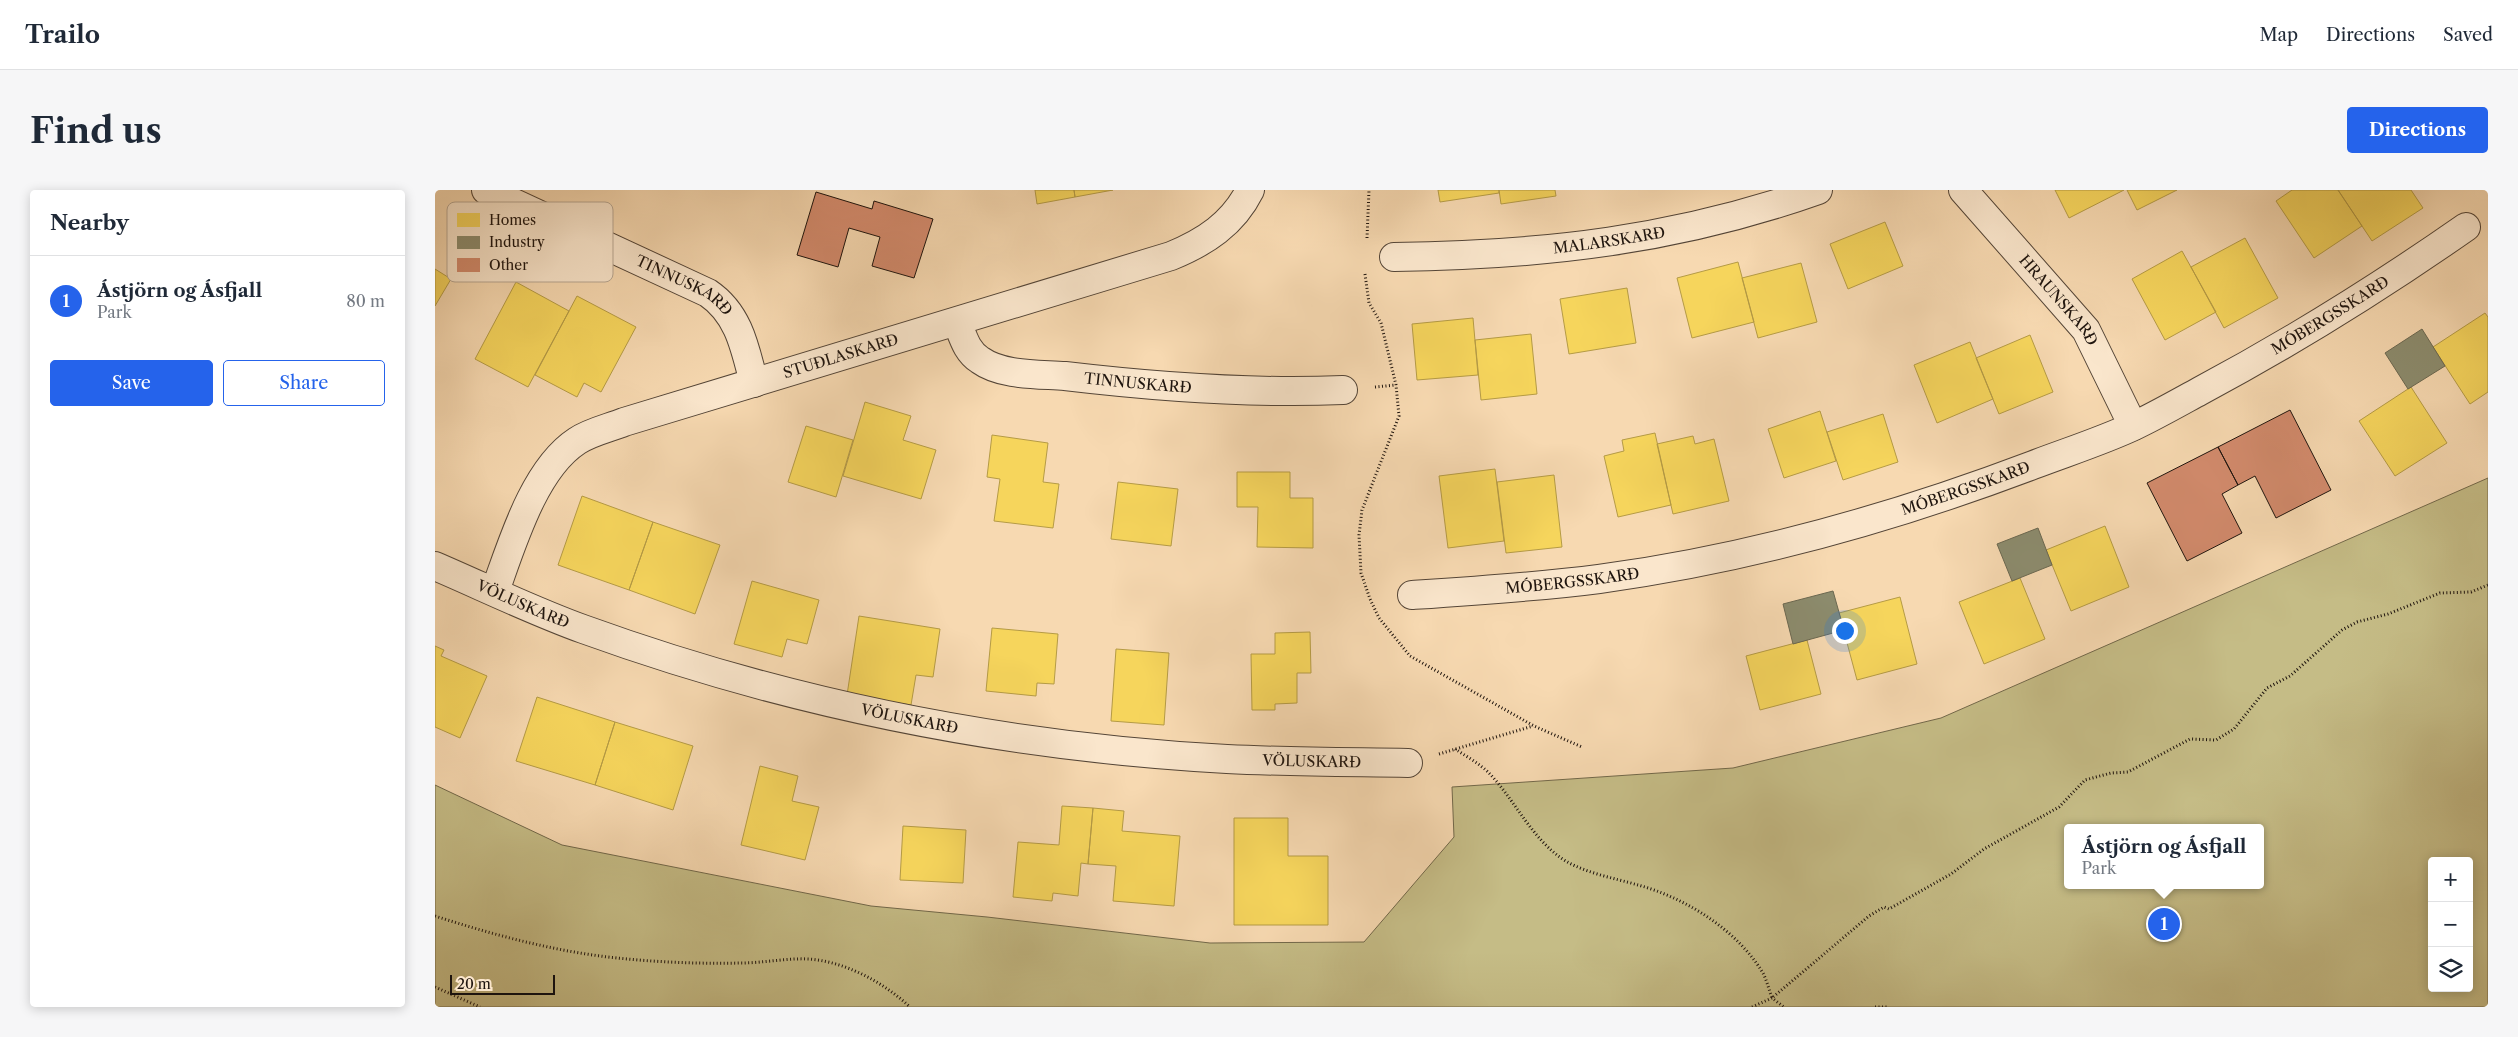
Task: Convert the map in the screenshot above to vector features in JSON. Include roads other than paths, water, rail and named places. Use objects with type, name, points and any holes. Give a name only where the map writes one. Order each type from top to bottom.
[{"type":"street","name":"TINNUSKARÐ","points":[[486,190],[512,202]]},
{"type":"street","name":"STUÐLASKARÐ","points":[[495,591],[529,505],[548,469],[561,453],[578,440],[623,422],[1171,256],[1192,248],[1213,236],[1244,202],[1250,190]]},
{"type":"street","name":"MALARSKARÐ","points":[[1394,257],[1472,256],[1550,250],[1632,239],[1713,222],[1818,190]]},
{"type":"street","name":"HRAUNSKARÐ","points":[[1963,190],[2086,330],[2133,426]]},
{"type":"street","name":"MÓBERGSSKARÐ","points":[[1412,595],[1506,589],[1600,578],[1694,563],[1786,543],[1968,490],[2133,426],[2311,329],[2390,280],[2466,227]]},
{"type":"street","name":"TINNUSKARÐ","points":[[613,249],[708,293],[723,303],[734,320],[745,348],[754,383]]},
{"type":"street","name":"TINNUSKARÐ","points":[[957,322],[967,349],[980,360],[992,366],[1013,371],[1231,391],[1290,392],[1343,390]]},
{"type":"street","name":"VÖLUSKARÐ","points":[[435,566],[581,629],[676,660],[769,688],[848,708],[941,727],[1054,742],[1226,759],[1408,763]]},
{"type":"place","name":"Ástjörn og Ásfjall","points":[[2164,924]]}]
